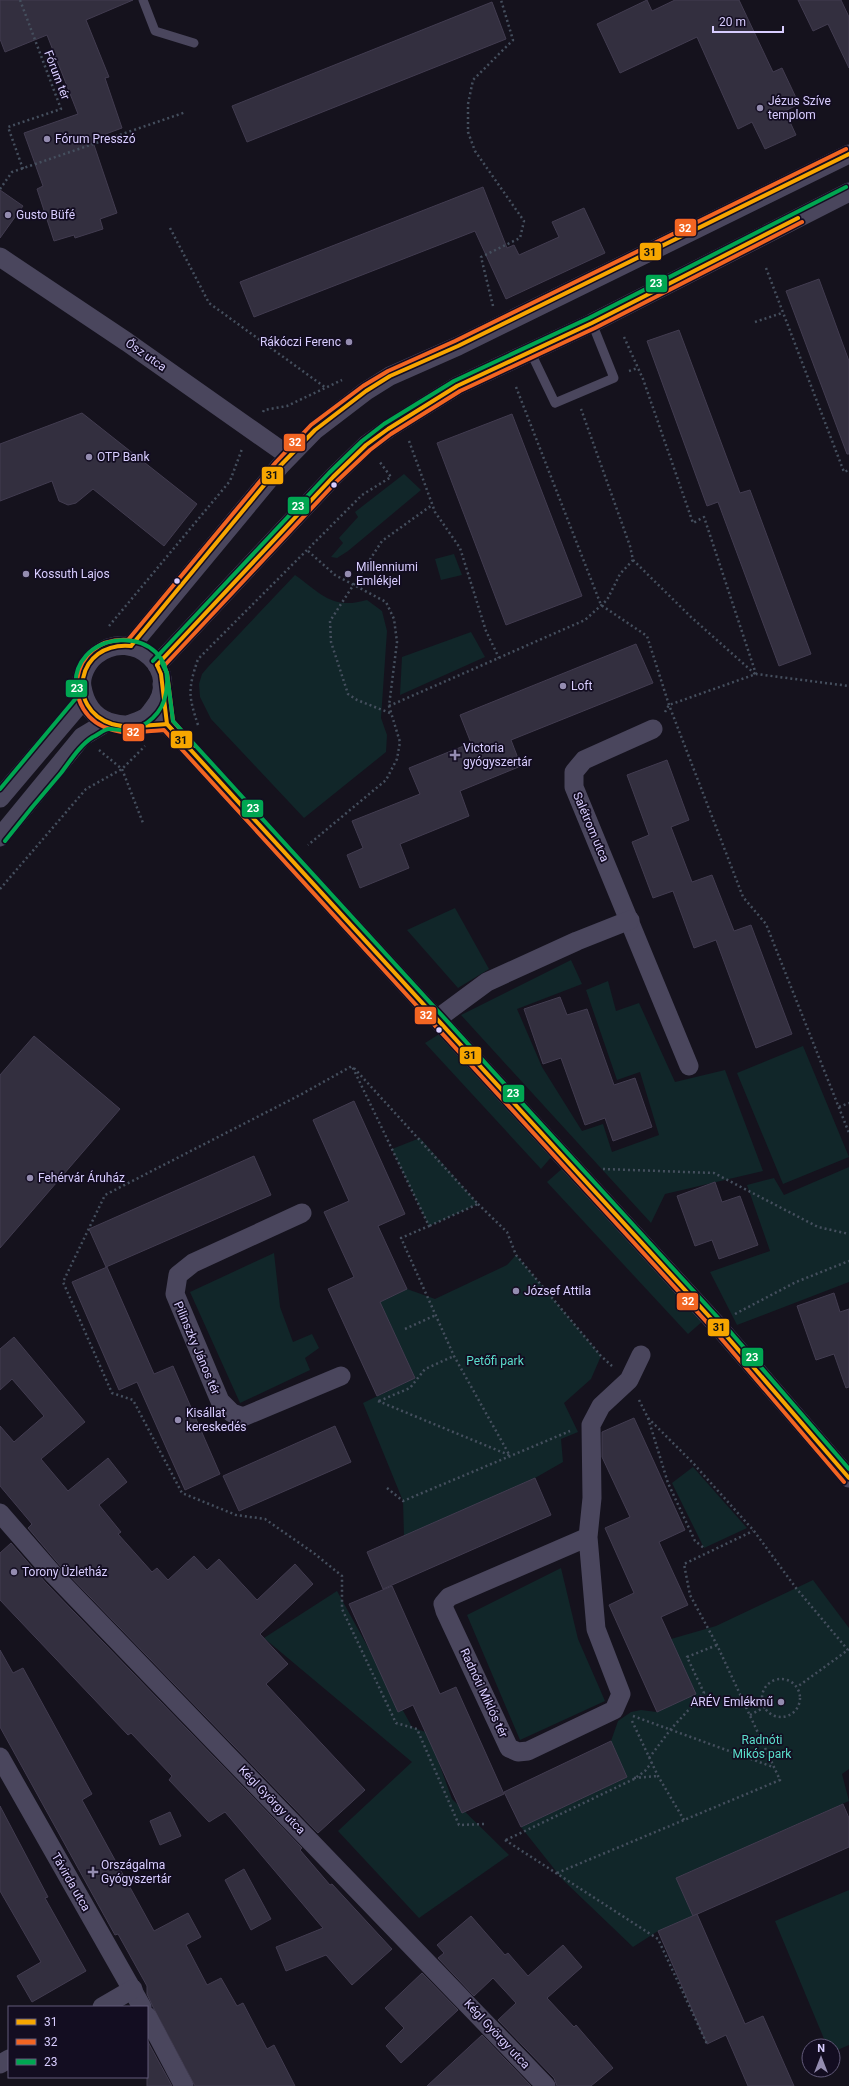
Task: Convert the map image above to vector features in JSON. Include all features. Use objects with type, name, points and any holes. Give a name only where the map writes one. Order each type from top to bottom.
[{"type":"street","points":[[131,646],[289,456],[341,409],[390,376],[458,346],[849,154]]},
{"type":"street","points":[[157,665],[300,510],[366,445],[411,413],[457,386],[592,324],[849,192]]},
{"type":"street","name":"Ősz utca","points":[[0,257],[127,342],[289,456]]},
{"type":"street","points":[[167,724],[117,725],[107,722],[89,709],[84,699],[82,685],[84,670],[92,658],[103,650],[117,645],[131,646],[146,653],[157,665],[162,684],[167,724],[717,1325],[849,1478]]},
{"type":"street","points":[[128,725],[146,717],[158,702],[162,684]]},
{"type":"street","points":[[0,798],[84,699]]},
{"type":"street","points":[[0,837],[82,737],[107,722]]},
{"type":"street","name":"Salétrom utca","points":[[653,729],[584,760],[574,772],[574,787],[689,1066]]},
{"type":"street","points":[[437,1019],[487,982],[577,941],[630,920]]},
{"type":"street","name":"Pilinszky János tér","points":[[302,1213],[193,1263],[178,1275],[175,1294],[220,1401],[232,1413],[243,1416],[341,1376]]},
{"type":"street","name":"Radnóti Miklós tér","points":[[588,1537],[449,1597],[444,1604],[445,1611],[509,1748],[518,1752],[528,1751],[614,1710],[621,1694],[596,1629],[588,1537],[592,1498],[591,1425],[601,1406],[629,1380],[641,1355]]},
{"type":"street","name":"Kégl György utca","points":[[0,1513],[54,1574],[546,2086]]},
{"type":"street","name":"Távirda utca","points":[[0,1757],[141,2006]]},
{"type":"street","points":[[104,2006],[133,1990]]},
{"type":"street","points":[[148,2018],[184,2086]]},
{"type":"lane","points":[[143,0],[154,31],[194,43]]},
{"type":"lane","points":[[531,353],[555,404],[614,378],[592,324]]},
{"type":"path","name":"Fórum tér","points":[[20,0],[60,109],[8,127],[23,168]]},
{"type":"path","points":[[494,309],[481,257],[520,238],[524,221],[475,151],[468,132],[468,104],[473,80],[513,40],[501,0]]},
{"type":"path","points":[[0,189],[12,172],[186,112]]},
{"type":"path","points":[[170,228],[209,303],[326,389]]},
{"type":"path","points":[[766,268],[844,472],[849,470]]},
{"type":"path","points":[[755,322],[782,313]]},
{"type":"path","points":[[624,337],[643,379],[693,523],[704,517],[756,674]]},
{"type":"path","points":[[516,387],[602,605],[647,636],[669,705],[743,897],[766,924],[849,1133]]},
{"type":"path","points":[[575,395],[630,546],[633,560],[691,617],[756,674]]},
{"type":"path","points":[[410,441],[434,512],[460,548],[486,631],[499,658]]},
{"type":"path","points":[[198,727],[190,700],[191,680],[198,659],[308,551],[362,495],[390,477]]},
{"type":"path","points":[[391,713],[356,700],[348,694],[331,642],[330,621],[382,541],[432,506]]},
{"type":"path","points":[[308,551],[335,575],[386,602],[394,619],[397,642],[389,706],[400,742],[397,759],[386,780],[308,845]]},
{"type":"path","points":[[389,706],[585,620],[607,600],[620,574],[633,560]]},
{"type":"path","points":[[653,729],[669,705],[756,674],[849,686]]},
{"type":"path","points":[[0,888],[86,789],[122,769],[143,823]]},
{"type":"path","points":[[303,839],[314,851]]},
{"type":"path","points":[[352,1066],[478,1204],[507,1232],[516,1255],[601,1356],[629,1380],[648,1418],[668,1483],[695,1541],[704,1548]]},
{"type":"path","points":[[352,1066],[429,1226]]},
{"type":"path","points":[[352,1066],[300,1095],[104,1195],[63,1282],[112,1393],[134,1400],[182,1493],[236,1515],[265,1519],[315,1554],[342,1576],[342,1608],[396,1723],[417,1729],[459,1824],[484,1824]]},
{"type":"path","points":[[838,1107],[849,1103]]},
{"type":"path","points":[[601,1169],[714,1174],[818,1227],[849,1234]]},
{"type":"path","points":[[478,1204],[401,1238],[454,1356],[510,1456]]},
{"type":"path","points":[[717,1325],[726,1318],[796,1282],[849,1261]]},
{"type":"path","points":[[405,1329],[436,1314]]},
{"type":"path","points":[[454,1356],[425,1369],[410,1388],[378,1401],[510,1456]]},
{"type":"path","points":[[648,1418],[693,1463],[754,1531],[796,1588],[848,1651],[797,1687]]},
{"type":"path","points":[[387,1488],[403,1501],[576,1428]]},
{"type":"path","points":[[558,1873],[780,1780],[717,1645],[690,1595],[684,1564],[754,1531]]},
{"type":"path","points":[[649,1758],[671,1729],[704,1693],[687,1657],[717,1645]]},
{"type":"path","points":[[777,1679],[786,1680],[797,1687],[800,1692],[800,1701],[797,1710],[788,1717],[770,1714],[765,1707],[762,1695],[768,1685],[777,1679]]},
{"type":"path","points":[[750,1715],[765,1707]]},
{"type":"path","points":[[684,1820],[658,1776],[629,1715],[773,1767]]},
{"type":"path","points":[[652,1762],[645,1771],[634,1778],[505,1840],[658,1939],[707,2044]]},
{"type":"path","points":[[634,1778],[658,1776]]},
{"type":"green space","points":[[404,474],[421,490],[348,551],[337,558],[331,557],[343,543],[339,538],[358,517],[355,512]]},
{"type":"green space","points":[[454,554],[462,575],[441,580],[435,559]]},
{"type":"green space","points":[[295,575],[320,594],[336,601],[355,603],[367,600],[382,611],[387,631],[381,718],[387,735],[386,752],[304,818],[211,719],[200,697],[199,684],[202,674],[208,667]]},
{"type":"green space","points":[[471,632],[485,657],[400,695],[402,657]]},
{"type":"green space","points":[[455,908],[489,969],[458,988],[407,930]]},
{"type":"green space","points":[[571,960],[582,984],[517,1009],[542,1067],[582,1131],[603,1124],[612,1152],[659,1135],[640,1072],[617,1080],[586,990],[608,981],[616,1011],[639,1003],[675,1082],[725,1070],[763,1171],[665,1194],[651,1223],[461,1015]]},
{"type":"green space","points":[[441,1033],[553,1155],[541,1169],[425,1043]]},
{"type":"green space","points":[[803,1046],[849,1157],[783,1184],[737,1073]]},
{"type":"green space","points":[[420,1138],[478,1204],[429,1226],[392,1149]]},
{"type":"green space","points":[[564,1167],[704,1320],[688,1334],[547,1182]]},
{"type":"green space","points":[[849,1167],[849,1282],[737,1325],[710,1272],[770,1251],[747,1185],[774,1178],[784,1195]]},
{"type":"green space","points":[[274,1253],[280,1307],[293,1342],[312,1334],[319,1348],[305,1358],[310,1370],[240,1403],[190,1292]]},
{"type":"green space","name":"Petőfi park","points":[[516,1255],[601,1356],[591,1379],[564,1403],[578,1432],[561,1439],[563,1462],[535,1478],[404,1536],[403,1501],[363,1403],[415,1378],[380,1302],[407,1289],[435,1299],[507,1265]]},
{"type":"green space","points":[[693,1467],[747,1528],[704,1548],[672,1483]]},
{"type":"green space","points":[[561,1568],[578,1639],[605,1701],[520,1740],[467,1615]]},
{"type":"green space","name":"Radnóti Mikós park","points":[[813,1580],[849,1628],[849,1769],[842,1774],[849,1801],[676,1878],[693,1916],[658,1931],[633,1947],[563,1880],[521,1827],[627,1777],[611,1741],[618,1721],[631,1712],[641,1710],[657,1712],[696,1694],[671,1639],[716,1626]]},
{"type":"green space","points":[[337,1591],[412,1727],[428,1733],[452,1799],[509,1855],[419,1918],[338,1831],[412,1762],[264,1638]]},
{"type":"green space","points":[[849,1890],[849,2045],[841,2048],[841,2038],[824,2038],[775,1921]]},
{"type":"building","points":[[0,0],[133,0],[86,20],[109,77],[105,78],[122,128],[92,139],[117,213],[100,219],[103,229],[75,238],[74,235],[54,241],[37,189],[43,186],[24,133],[78,114],[47,35],[5,52],[0,39]]},
{"type":"building","points":[[647,0],[652,11],[675,0],[739,0],[773,72],[782,68],[799,104],[785,111],[796,135],[765,149],[752,122],[738,129],[697,37],[620,73],[597,24]]},
{"type":"building","points":[[798,0],[841,0],[849,17],[849,68],[828,24],[813,31]]},
{"type":"building","points":[[492,2],[506,39],[247,142],[232,106]]},
{"type":"building","points":[[483,187],[507,248],[514,245],[519,255],[559,237],[552,222],[584,208],[605,253],[506,299],[475,231],[254,317],[240,282]]},
{"type":"building","name":"Gusto Büfé","points":[[0,190],[23,206],[0,238]]},
{"type":"building","points":[[819,279],[849,361],[849,454],[847,454],[786,291]]},
{"type":"building","points":[[679,330],[740,493],[750,490],[811,654],[779,666],[718,502],[707,506],[647,341]]},
{"type":"building","points":[[82,413],[197,504],[164,546],[93,489],[76,503],[68,505],[59,501],[52,481],[0,501],[0,444]]},
{"type":"building","points":[[512,414],[582,596],[506,625],[437,443]]},
{"type":"building","points":[[636,644],[653,683],[511,740],[521,766],[460,791],[469,816],[400,844],[409,868],[360,888],[347,855],[363,848],[352,821],[420,794],[409,768],[471,743],[460,715]]},
{"type":"building","points":[[667,760],[689,820],[671,827],[692,882],[712,875],[734,931],[751,925],[792,1034],[756,1048],[716,940],[694,948],[673,891],[653,898],[632,842],[649,835],[627,775]]},
{"type":"building","points":[[560,997],[567,1015],[587,1009],[614,1085],[635,1078],[652,1127],[613,1141],[605,1118],[585,1125],[561,1058],[543,1064],[524,1009]]},
{"type":"building","name":"Fehérvár Áruház","points":[[34,1036],[120,1109],[0,1248],[0,1075]]},
{"type":"building","points":[[354,1101],[405,1214],[378,1226],[407,1289],[380,1302],[415,1378],[377,1396],[328,1289],[354,1277],[324,1212],[349,1201],[313,1120]]},
{"type":"building","points":[[254,1156],[271,1195],[106,1267],[89,1229]]},
{"type":"building","points":[[715,1182],[722,1202],[740,1196],[758,1245],[719,1259],[712,1240],[695,1246],[677,1196]]},
{"type":"building","points":[[107,1267],[154,1374],[173,1366],[220,1474],[185,1490],[137,1382],[119,1390],[72,1282]]},
{"type":"building","points":[[834,1293],[840,1312],[849,1309],[849,1387],[846,1388],[834,1354],[816,1360],[797,1306]]},
{"type":"building","points":[[14,1337],[85,1422],[41,1459],[68,1491],[108,1458],[127,1482],[99,1505],[121,1532],[118,1534],[152,1572],[157,1568],[168,1580],[194,1556],[207,1570],[219,1559],[257,1600],[295,1564],[313,1584],[260,1634],[288,1664],[266,1684],[365,1790],[318,1833],[62,1568],[28,1528],[32,1524],[0,1486],[0,1426],[14,1442],[44,1416],[12,1379],[0,1390],[0,1349]]},
{"type":"building","points":[[634,1418],[685,1530],[659,1542],[688,1605],[661,1617],[696,1694],[657,1712],[609,1605],[634,1593],[605,1528],[630,1517],[602,1457],[602,1432]]},
{"type":"building","points":[[335,1426],[351,1462],[239,1511],[223,1476]]},
{"type":"building","points":[[535,1478],[551,1515],[383,1589],[367,1552]]},
{"type":"building","points":[[11,1543],[46,1583],[302,1848],[300,1850],[330,1885],[332,1884],[392,1949],[352,1985],[326,1955],[286,1971],[276,1947],[323,1928],[225,1812],[209,1822],[169,1780],[172,1776],[131,1733],[128,1735],[0,1600],[0,1553]]},
{"type":"building","points":[[392,1586],[440,1694],[456,1687],[504,1794],[462,1813],[413,1705],[398,1712],[349,1604]]},
{"type":"building","points":[[0,1650],[13,1673],[23,1668],[92,1794],[82,1800],[154,1931],[188,1913],[201,1937],[186,1945],[207,1985],[221,1978],[237,2006],[243,2003],[267,2049],[274,2045],[295,2086],[195,2086],[153,2007],[147,1994],[147,1986],[118,1934],[115,1935],[0,1727]]},
{"type":"building","points":[[611,1741],[627,1777],[521,1827],[504,1792]]},
{"type":"building","points":[[843,1804],[849,1818],[849,1847],[693,1916],[676,1878]]},
{"type":"building","points":[[0,1806],[48,1897],[45,1898],[86,1971],[32,2002],[17,1976],[41,1962],[0,1891]]},
{"type":"building","points":[[170,1812],[181,1836],[160,1845],[150,1821]]},
{"type":"building","points":[[244,1869],[271,1919],[251,1930],[225,1880]]},
{"type":"building","points":[[697,1914],[745,2024],[763,2016],[794,2086],[748,2086],[726,2035],[707,2044],[658,1931]]},
{"type":"building","points":[[471,1916],[505,1955],[508,1953],[528,1976],[563,1945],[582,1967],[547,1998],[574,2027],[576,2025],[613,2068],[591,2086],[557,2086],[554,2078],[498,2020],[516,2003],[493,1978],[474,1996],[438,1958],[444,1953],[437,1945]]},
{"type":"building","points":[[422,1973],[458,2010],[401,2063],[386,2046],[404,2028],[385,2008]]},
{"type":"building","points":[[482,2035],[531,2086],[427,2086]]},
{"type":"building","points":[[148,2042],[172,2086],[147,2086],[148,2078]]},
{"type":"transit line","name":"32","points":[[844,1482],[713,1329],[164,730],[125,732],[113,730],[95,722],[84,709],[78,694],[77,678],[82,663],[93,650],[108,642],[128,640],[276,462],[311,425],[363,386],[388,371],[455,341],[846,149]]},
{"type":"transit line","name":"31","points":[[131,646],[280,466],[315,430],[366,391],[390,376],[458,346],[849,154]]},
{"type":"transit line","name":"23","points":[[153,661],[329,473],[362,441],[384,424],[454,381],[589,318],[846,187]]},
{"type":"transit line","name":"31","points":[[157,665],[333,477],[366,445],[388,429],[457,386],[592,323],[798,218]]},
{"type":"transit line","name":"32","points":[[195,746],[173,721],[167,673],[164,666],[337,481],[370,450],[391,434],[460,391],[595,328],[802,222]]},
{"type":"transit line","name":"23","points":[[0,789],[77,697],[77,673],[86,656],[102,645],[121,640],[140,643],[156,652],[166,669],[166,693],[158,713],[153,718],[134,729],[107,729],[88,740],[5,841]]},
{"type":"transit line","name":"31","points":[[131,646],[112,647],[98,654],[88,665],[83,678],[83,691],[87,705],[97,716],[112,724],[125,726],[167,724],[717,1325],[849,1478]]},
{"type":"transit line","name":"23","points":[[162,663],[167,673],[173,721],[721,1321],[849,1469]]},
{"type":"transit line","name":"31","points":[[157,665],[161,674],[167,724],[190,749]]},
{"type":"place","name":"Jézus Szíve templom","points":[[760,108]]},
{"type":"place","name":"Fórum Presszó","points":[[47,139]]},
{"type":"place","name":"Gusto Büfé","points":[[8,215]]},
{"type":"place","name":"Rákóczi Ferenc","points":[[349,342]]},
{"type":"place","name":"OTP Bank","points":[[89,457]]},
{"type":"place","name":"Kossuth Lajos","points":[[26,574]]},
{"type":"place","name":"Millenniumi Emlékjel","points":[[348,574]]},
{"type":"place","name":"Loft","points":[[563,686]]},
{"type":"place","name":"Victoria gyógyszertár","points":[[455,755]]},
{"type":"place","name":"Fehérvár Áruház","points":[[30,1178]]},
{"type":"place","name":"József Attila","points":[[516,1291]]},
{"type":"place","name":"Kisállat kereskedés","points":[[178,1420]]},
{"type":"place","name":"Torony Üzletház","points":[[14,1572]]},
{"type":"place","name":"ARÉV Emlékmű","points":[[781,1702]]},
{"type":"place","name":"Országalma Gyógyszertár","points":[[93,1872]]}]
